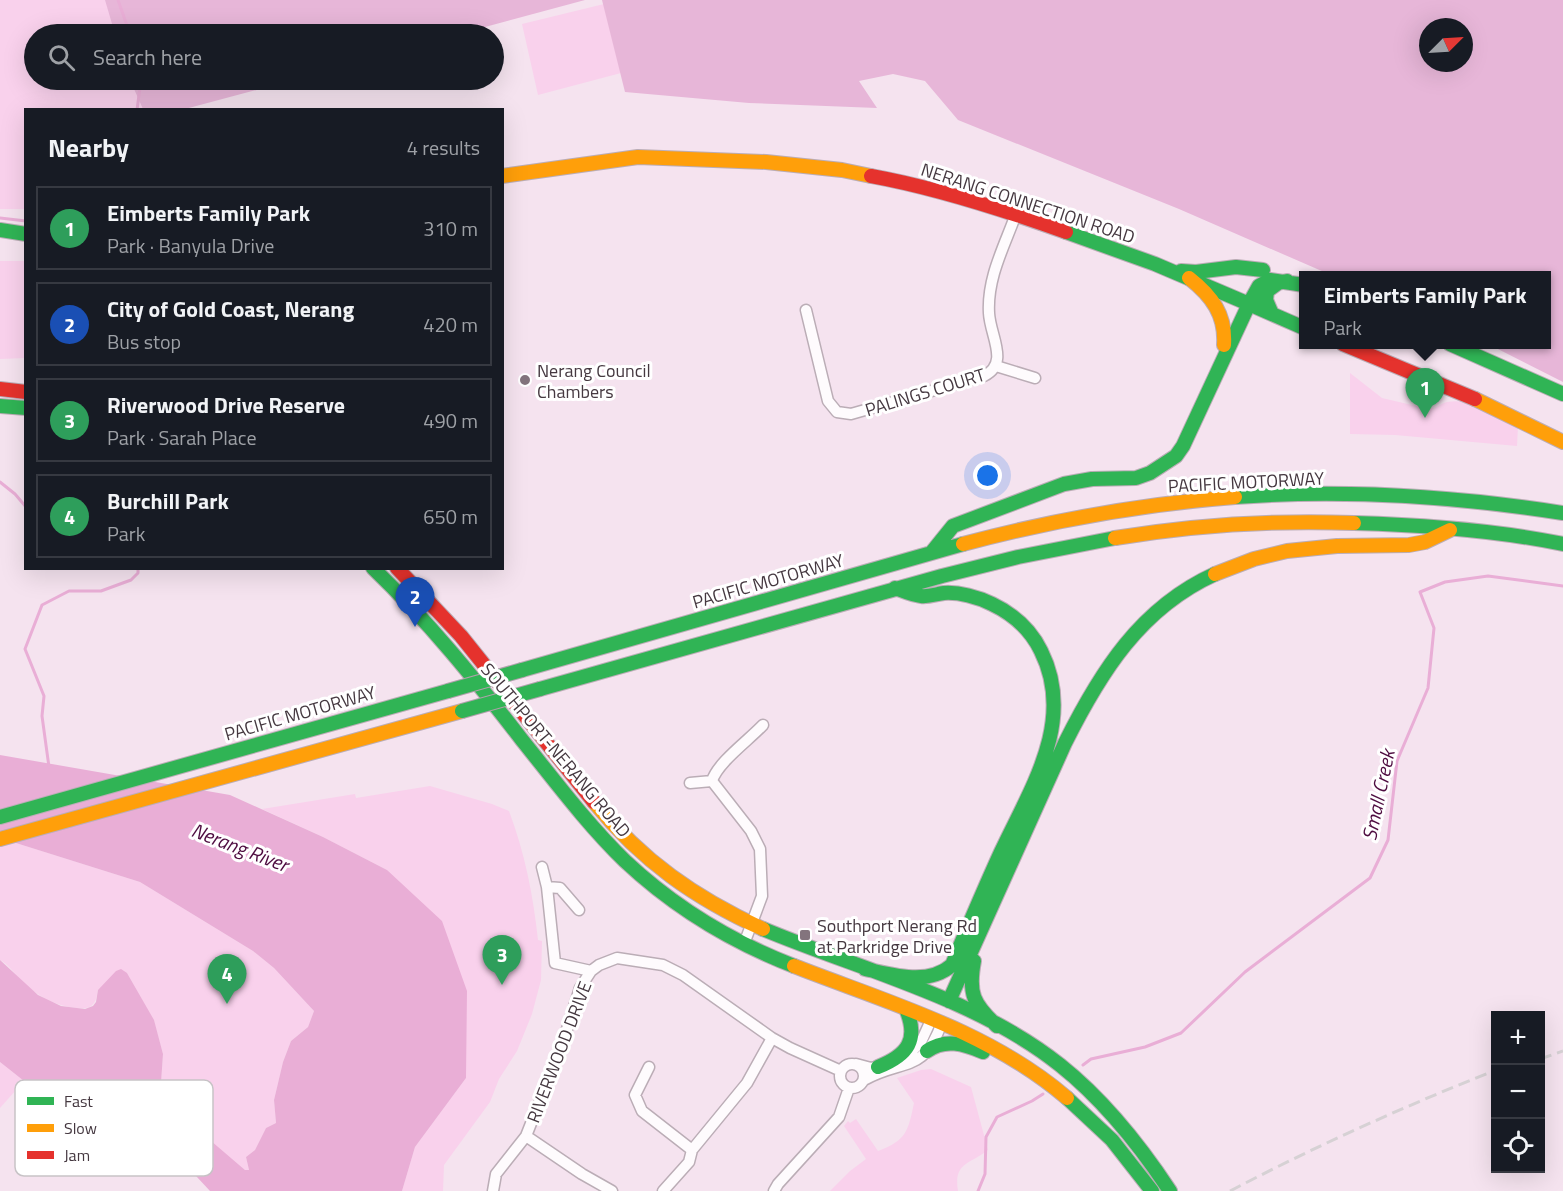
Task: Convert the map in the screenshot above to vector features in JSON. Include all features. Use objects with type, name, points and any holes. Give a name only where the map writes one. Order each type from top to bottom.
[{"type":"main road","name":"NERANG CONNECTION ROAD","points":[[504,176],[638,157],[766,162],[842,170],[946,193],[1016,214],[1169,269],[1299,325]]},
{"type":"main road","points":[[1169,269],[1196,272],[1236,267],[1279,271],[1299,281]]},
{"type":"main road","points":[[932,552],[953,526],[1064,484],[1092,479],[1136,478],[1164,466],[1176,456],[1183,446],[1220,364],[1245,303],[1250,280],[1263,270]]},
{"type":"main road","points":[[1189,278],[1207,293],[1218,307],[1224,326],[1224,345],[1220,364]]},
{"type":"main road","points":[[1224,345],[1245,303],[1261,282],[1272,279],[1299,283]]},
{"type":"main road","points":[[1272,314],[1268,307],[1266,293],[1269,288],[1287,281]]},
{"type":"main road","points":[[1353,349],[1458,390],[1563,442]]},
{"type":"main road","points":[[1459,349],[1563,394]]},
{"type":"main road","points":[[0,406],[24,408]]},
{"type":"main road","name":"PACIFIC MOTORWAY","points":[[0,818],[932,552],[1090,515],[1180,502],[1258,496],[1404,496],[1495,503],[1563,513]]},
{"type":"main road","points":[[0,839],[895,588],[1051,550],[1135,535],[1303,522],[1452,528],[1563,544]]},
{"type":"main road","points":[[944,1000],[979,938],[1081,708],[1111,659],[1154,613],[1180,593],[1207,577],[1262,556],[1327,546],[1419,544],[1452,528]]},
{"type":"main road","name":"SOUTHPORT-NERANG ROAD","points":[[375,570],[433,628],[603,839],[670,898],[715,928],[780,961],[937,1020],[996,1049],[1054,1088],[1088,1116],[1128,1157],[1152,1191]]},
{"type":"main road","name":"SOUTHPORT-NERANG ROAD","points":[[399,570],[461,635],[607,819],[637,851],[705,902],[752,926],[944,1000],[998,1026],[1040,1051],[1086,1088],[1130,1135],[1170,1191]]},
{"type":"main road","points":[[895,588],[921,596],[945,593],[964,595],[1002,609],[1024,626],[1041,648],[1047,660],[1055,690],[1054,724],[1046,755],[952,965],[937,1020]]},
{"type":"main road","points":[[979,938],[971,976],[972,997],[979,1010],[998,1026]]},
{"type":"main road","points":[[865,969],[928,978],[943,973],[952,965]]},
{"type":"main road","points":[[878,1067],[894,1060],[910,1042],[913,1027],[906,1009]]},
{"type":"main road","points":[[927,1051],[937,1044],[961,1045],[1026,1069]]},
{"type":"street","name":"PALINGS COURT","points":[[806,310],[828,401],[837,412],[851,414],[984,376],[994,371],[999,360],[989,321],[988,292],[1016,214]]},
{"type":"street","points":[[996,366],[1035,378]]},
{"type":"street","points":[[712,781],[724,762],[763,725]]},
{"type":"street","points":[[712,781],[752,831],[759,849],[762,896],[744,944]]},
{"type":"street","points":[[690,783],[712,781]]},
{"type":"street","points":[[542,867],[547,888],[555,963],[591,971]]},
{"type":"street","points":[[547,888],[560,888],[579,910]]},
{"type":"street","name":"RIVERWOOD DRIVE","points":[[493,1191],[496,1174],[526,1136],[562,1045],[580,988],[591,971],[617,958],[663,965],[683,975],[772,1038],[841,1071]]},
{"type":"street","points":[[937,1020],[935,1039],[927,1051],[910,1064],[876,1073],[864,1080],[858,1087],[849,1088],[842,1083],[841,1071],[848,1064],[878,1067],[897,1061],[914,1051],[937,1020]]},
{"type":"street","points":[[663,1191],[689,1162],[692,1150],[747,1083],[772,1038]]},
{"type":"street","points":[[856,1064],[863,1070],[864,1080]]},
{"type":"street","points":[[649,1067],[636,1095],[642,1111],[692,1150]]},
{"type":"street","points":[[774,1191],[839,1117],[849,1088]]},
{"type":"street","points":[[526,1136],[582,1174],[612,1191]]},
{"type":"shaded area","points":[[0,0],[143,0],[147,24],[24,24],[24,90],[148,90],[148,108],[24,108],[24,209],[0,209]]},
{"type":"shaded area","points":[[105,0],[585,0],[496,24],[112,24]]},
{"type":"shaded area","points":[[602,0],[1563,0],[1563,382],[1498,349],[1551,349],[1551,271],[1322,271],[1179,209],[958,120],[925,81],[893,74],[859,81],[877,108],[749,103],[625,92]]},
{"type":"shaded area","points":[[604,4],[621,73],[538,95],[522,24]]},
{"type":"shaded area","points":[[134,90],[256,90],[189,108],[143,108]]},
{"type":"shaded area","points":[[0,261],[24,261],[24,358],[0,359]]},
{"type":"shaded area","points":[[1350,373],[1382,398],[1429,409],[1456,401],[1475,404],[1518,426],[1517,446],[1395,435],[1350,434]]},
{"type":"shaded area","points":[[430,786],[509,811],[528,874],[538,940],[542,941],[541,980],[532,1014],[517,1051],[499,1079],[490,1102],[444,1165],[443,1191],[402,1191],[415,1147],[466,1078],[387,870],[262,809],[355,794],[356,798]]},
{"type":"shaded area","points":[[0,838],[140,882],[253,951],[274,968],[314,1011],[308,1027],[291,1041],[283,1062],[274,1100],[276,1123],[266,1128],[255,1150],[246,1157],[249,1170],[245,1170],[213,1143],[213,1080],[161,1080],[163,1054],[154,1021],[127,973],[98,990],[96,999],[90,1007],[77,1008],[61,1005],[39,995],[0,960]]},
{"type":"shaded area","points":[[0,1062],[23,1080],[15,1080],[15,1091],[0,1108]]},
{"type":"shaded area","points":[[931,1069],[971,1087],[988,1150],[961,1169],[957,1181],[958,1191],[830,1191],[866,1159],[844,1126],[848,1121],[850,1123],[856,1119],[878,1151],[895,1143],[908,1128],[914,1103],[897,1078]]},
{"type":"water","name":"Nerang River","points":[[0,755],[230,795],[323,837],[387,870],[442,921],[467,991],[466,1078],[415,1147],[402,1191],[210,1191],[196,1176],[213,1176],[213,1143],[245,1170],[249,1170],[246,1157],[255,1150],[266,1128],[276,1123],[274,1100],[283,1062],[291,1041],[308,1027],[314,1011],[274,968],[253,951],[140,882],[0,838]]},
{"type":"water","points":[[0,960],[38,995],[61,1006],[85,1009],[93,1006],[98,990],[116,971],[121,969],[127,973],[154,1020],[163,1054],[161,1080],[23,1080],[0,1062]]},
{"type":"waterway","points":[[118,0],[126,24]]},
{"type":"waterway","points":[[137,108],[140,90]]},
{"type":"waterway","points":[[0,218],[24,221]]},
{"type":"waterway","points":[[0,482],[24,505]]},
{"type":"waterway","points":[[49,767],[42,716],[44,696],[25,649],[42,605],[69,591],[101,591],[131,580],[138,570]]},
{"type":"waterway","name":"Small Creek","points":[[1083,1065],[1091,1059],[1145,1047],[1181,1033],[1245,972],[1370,878],[1388,840],[1397,761],[1428,688],[1434,628],[1420,592],[1445,582],[1488,576],[1563,586]]},
{"type":"waterway","name":"Small Creek","points":[[978,1191],[985,1174],[986,1137],[997,1117],[1043,1094]]},
{"type":"railway","points":[[1545,1057],[1563,1051]]},
{"type":"railway","points":[[1230,1191],[1361,1127],[1491,1072]]},
{"type":"traffic: fast","points":[[0,230],[24,234]]},
{"type":"traffic: fast","points":[[1066,232],[1155,264],[1249,304],[1259,286],[1270,280],[1299,284]]},
{"type":"traffic: fast","points":[[1181,271],[1196,272],[1236,267],[1263,270]]},
{"type":"traffic: fast","points":[[1272,314],[1266,300],[1267,291],[1278,283],[1287,281]]},
{"type":"traffic: fast","points":[[932,552],[953,526],[1064,484],[1092,479],[1136,478],[1150,473],[1176,456],[1183,446],[1249,304],[1299,326]]},
{"type":"traffic: fast","points":[[1461,349],[1563,394]]},
{"type":"traffic: fast","points":[[0,406],[24,408]]},
{"type":"traffic: fast","points":[[1235,497],[1359,494],[1441,498],[1563,513]]},
{"type":"traffic: fast","points":[[1354,523],[1459,529],[1563,544]]},
{"type":"traffic: fast","points":[[540,689],[942,576],[1018,557],[1115,538]]},
{"type":"traffic: fast","points":[[522,670],[963,544]]},
{"type":"traffic: fast","points":[[375,570],[451,651],[572,802],[625,861],[663,893],[705,922],[748,946],[794,966]]},
{"type":"traffic: fast","points":[[949,1001],[1065,743],[1093,692],[1125,645],[1144,624],[1188,588],[1215,574]]},
{"type":"traffic: fast","points":[[895,588],[921,596],[944,593],[962,594],[981,599],[1000,608],[1021,623],[1032,636],[1041,651],[1051,677],[1054,703],[1052,728],[1045,754],[1036,779],[952,965]]},
{"type":"traffic: fast","points":[[448,691],[522,670]]},
{"type":"traffic: fast","points":[[462,711],[540,689]]},
{"type":"traffic: fast","points":[[0,817],[448,691]]},
{"type":"traffic: fast","points":[[763,929],[955,1003],[1027,1042],[1060,1065],[1106,1108],[1146,1156],[1170,1191]]},
{"type":"traffic: fast","points":[[974,961],[972,972],[974,997],[982,1011],[997,1026]]},
{"type":"traffic: fast","points":[[865,969],[899,976],[922,977],[943,971],[952,965]]},
{"type":"traffic: fast","points":[[878,1067],[897,1057],[908,1045],[911,1029],[906,1009]]},
{"type":"traffic: fast","points":[[927,1051],[948,1043],[983,1052]]},
{"type":"traffic: fast","points":[[1067,1098],[1112,1140],[1152,1191]]},
{"type":"traffic: slow","points":[[504,176],[638,157],[766,162],[842,170],[871,176]]},
{"type":"traffic: slow","points":[[1189,278],[1216,307],[1223,324],[1224,345]]},
{"type":"traffic: slow","points":[[1475,399],[1563,442]]},
{"type":"traffic: slow","points":[[963,544],[1098,514],[1235,497]]},
{"type":"traffic: slow","points":[[1115,538],[1234,524],[1354,523]]},
{"type":"traffic: slow","points":[[1215,574],[1254,559],[1287,551],[1337,546],[1409,545],[1425,542],[1450,530]]},
{"type":"traffic: slow","points":[[0,839],[462,711]]},
{"type":"traffic: slow","points":[[594,802],[631,842],[671,876],[692,891],[763,929]]},
{"type":"traffic: slow","points":[[794,966],[902,1006],[971,1037],[1005,1054],[1067,1098]]},
{"type":"traffic: jam","points":[[871,176],[969,200],[1066,232]]},
{"type":"traffic: jam","points":[[1355,349],[1475,399]]},
{"type":"traffic: jam","points":[[0,389],[24,392]]},
{"type":"traffic: jam","points":[[399,570],[461,636],[594,802]]},
{"type":"place","name":"Nerang Council Chambers","points":[[525,380]]},
{"type":"place","name":"Eimberts Family Park","points":[[1425,418]]},
{"type":"place","name":"City of Gold Coast, Nerang","points":[[415,627]]},
{"type":"place","name":"Southport Nerang Rd at Parkridge Drive","points":[[805,935]]},
{"type":"place","name":"Riverwood Drive Reserve","points":[[502,985]]},
{"type":"place","name":"Burchill Park","points":[[227,1004]]}]
